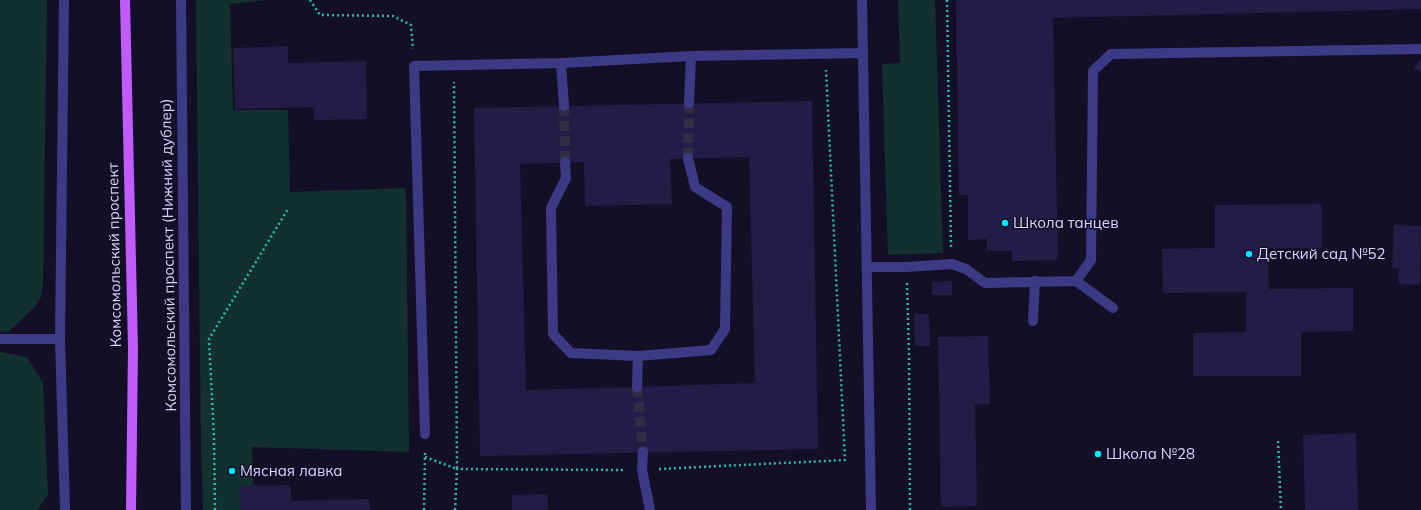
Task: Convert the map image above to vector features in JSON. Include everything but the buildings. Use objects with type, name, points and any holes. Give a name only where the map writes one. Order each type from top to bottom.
[{"type":"main road","name":"Комсомольский проспект","points":[[125,0],[133,348],[131,510]]},
{"type":"street","points":[[64,0],[60,339],[65,510]]},
{"type":"street","name":"Комсомольский проспект (Нижний дублер)","points":[[181,0],[186,510]]},
{"type":"street","points":[[862,0],[871,510]]},
{"type":"street","points":[[1076,281],[1091,260],[1093,72],[1111,54],[1421,49]]},
{"type":"street","points":[[425,434],[414,66],[562,63],[691,56],[863,53]]},
{"type":"street","points":[[689,103],[691,56]]},
{"type":"street","points":[[562,63],[564,106]]},
{"type":"street","points":[[565,162],[566,178],[551,208],[553,334],[570,354],[638,356],[710,350],[725,329],[727,207],[696,187],[688,158]]},
{"type":"street","points":[[867,267],[906,267],[952,264],[966,269],[985,284],[1035,281],[1076,281],[1113,308]]},
{"type":"street","points":[[1033,321],[1035,281]]},
{"type":"street","points":[[0,339],[60,339]]},
{"type":"street","points":[[638,356],[638,388]]},
{"type":"street","points":[[642,452],[642,470],[650,510]]},
{"type":"path","points":[[310,0],[320,15],[392,16],[411,25],[414,66]]},
{"type":"path","points":[[947,0],[952,264]]},
{"type":"path","points":[[425,457],[457,469],[642,470],[845,460],[826,54]]},
{"type":"path","points":[[454,65],[457,469],[455,510]]},
{"type":"path","points":[[215,510],[214,437],[209,340],[288,209]]},
{"type":"path","points":[[906,267],[910,510]]},
{"type":"path","points":[[424,510],[425,434]]},
{"type":"path","points":[[1278,441],[1281,510]]},
{"type":"green space","points":[[0,0],[47,0],[43,283],[41,297],[35,307],[8,332],[0,331]]},
{"type":"green space","points":[[196,0],[267,0],[230,4],[233,110],[288,110],[290,192],[406,188],[409,452],[252,447],[254,510],[203,510]]},
{"type":"green space","points":[[898,0],[935,0],[943,253],[888,255],[882,64],[900,63]]},
{"type":"green space","points":[[0,352],[27,357],[43,383],[48,495],[37,510],[0,510]]},
{"type":"tunnel","points":[[688,158],[689,103]]},
{"type":"tunnel","points":[[564,106],[565,162]]},
{"type":"tunnel","points":[[637,387],[643,452]]},
{"type":"place","name":"Школа танцев","points":[[1005,223]]},
{"type":"place","name":"Детский сад №52","points":[[1249,254]]},
{"type":"place","name":"Школа №28","points":[[1098,454]]},
{"type":"place","name":"Мясная лавка","points":[[232,471]]}]
